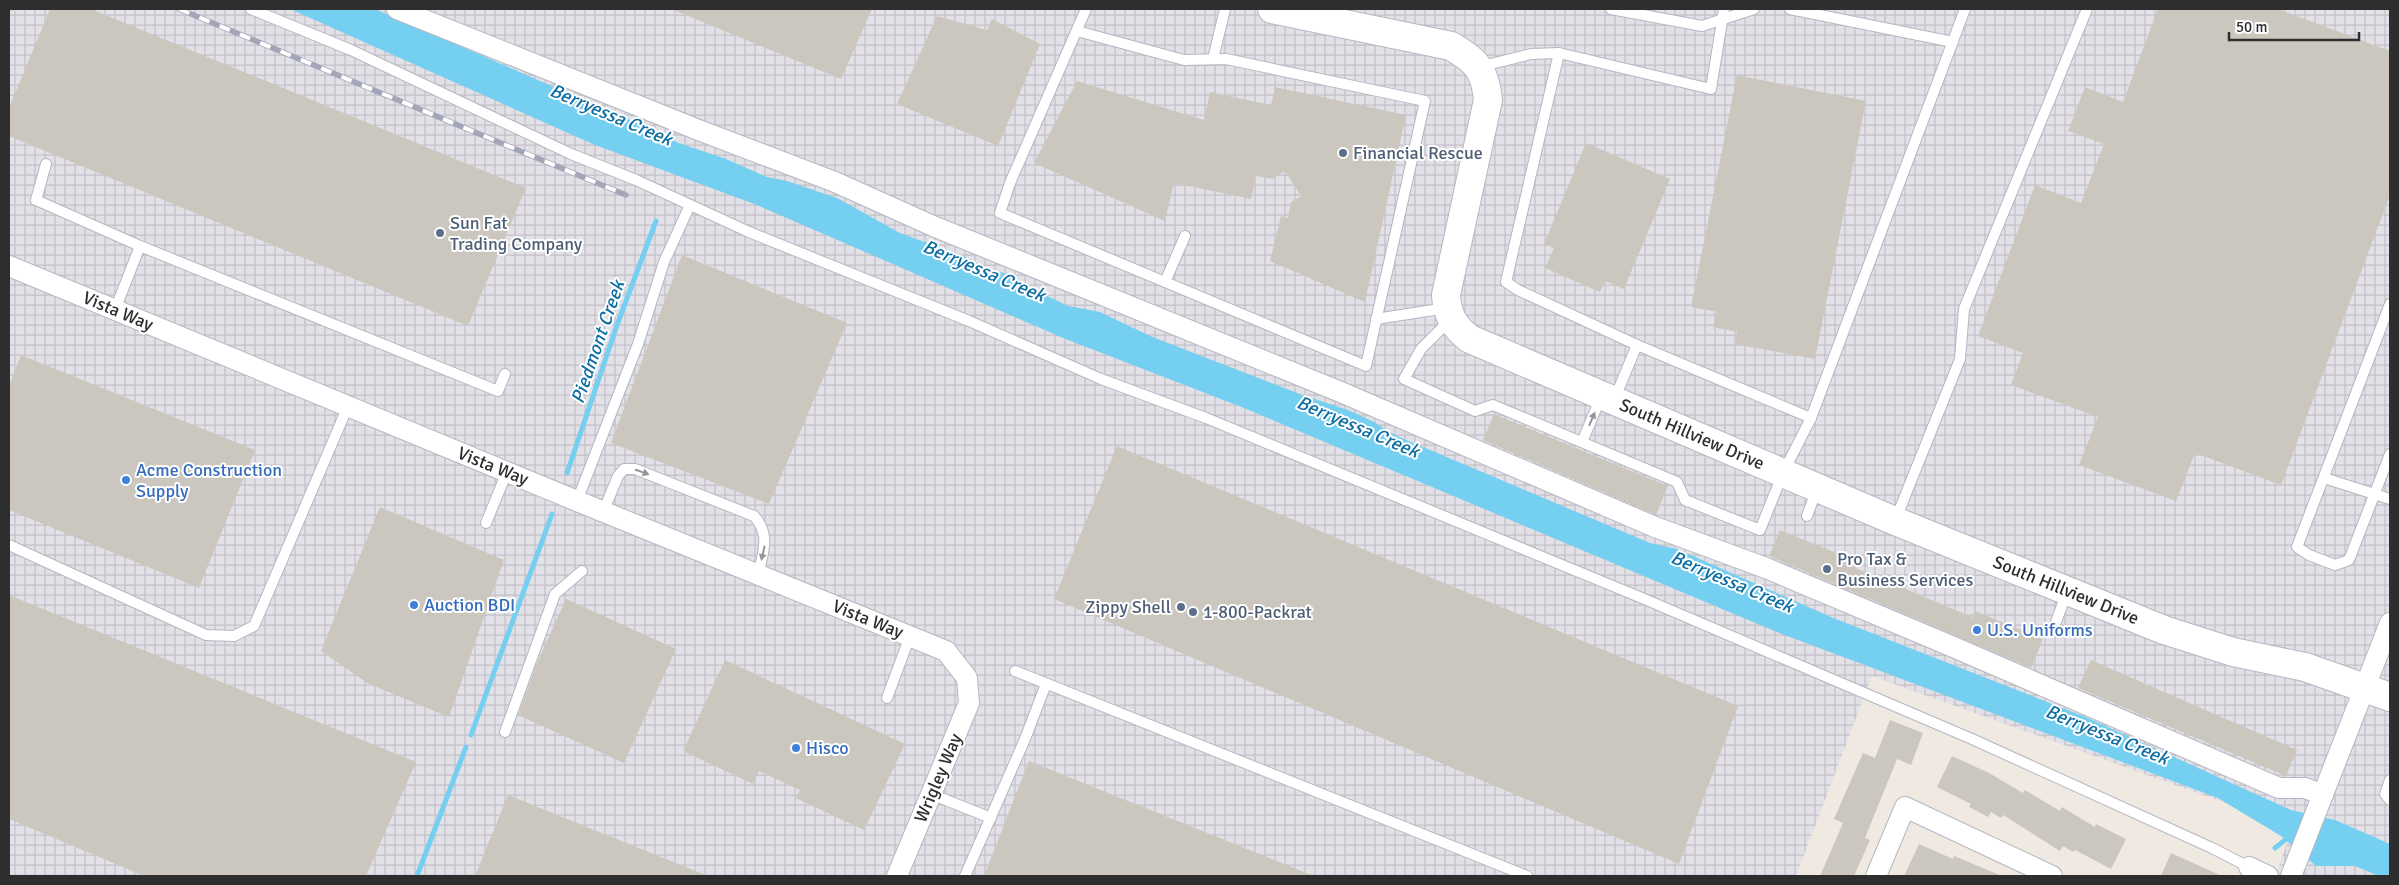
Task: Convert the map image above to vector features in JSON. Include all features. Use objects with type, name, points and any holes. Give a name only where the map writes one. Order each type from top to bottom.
[{"type":"street","points":[[397,9],[678,122],[835,182],[933,226],[1344,393],[1655,527],[1766,568],[2279,788],[2304,788],[2322,798]]},
{"type":"street","points":[[1272,9],[1339,16],[1451,46],[1468,56],[1479,67],[1486,81],[1488,100],[1446,295],[1449,314]]},
{"type":"street","name":"Vista Way","points":[[9,266],[578,502],[946,651],[967,678]]},
{"type":"street","name":"South Hillview Drive","points":[[1449,314],[1459,330],[1470,339],[1782,473],[2067,591],[2164,630],[2233,652],[2304,667],[2378,692]]},
{"type":"street","points":[[2291,875],[2322,798],[2378,692],[2390,623]]},
{"type":"street","name":"Wrigley Way","points":[[897,876],[969,703],[967,678]]},
{"type":"street","points":[[1876,876],[1905,807],[2052,876]]},
{"type":"street","points":[[2249,867],[2268,876]]},
{"type":"lane","points":[[251,9],[351,50],[571,154],[749,232],[969,321],[1101,379],[1206,418],[1651,602],[1972,739],[2212,848],[2249,867]]},
{"type":"lane","points":[[1077,31],[1184,60],[1226,59],[1425,101],[1366,366],[1000,213],[1013,176],[1086,9]]},
{"type":"lane","points":[[1213,59],[1225,9]]},
{"type":"lane","points":[[1611,9],[1702,26],[1754,9]]},
{"type":"lane","points":[[1479,67],[1531,54],[1559,53],[1711,89],[1724,9]]},
{"type":"lane","points":[[1790,9],[1953,42]]},
{"type":"lane","points":[[1449,314],[1421,349],[1404,379],[1475,410],[1494,405],[1677,482],[1684,500],[1760,530],[1782,473],[1811,418],[1965,9]]},
{"type":"lane","points":[[1895,520],[1960,359],[1964,309],[2087,9]]},
{"type":"lane","points":[[1559,53],[1506,282],[1518,290],[1636,345],[1811,418]]},
{"type":"lane","points":[[46,164],[36,200],[140,246],[498,391],[505,374]]},
{"type":"lane","points":[[578,502],[638,344],[664,262],[690,205]]},
{"type":"lane","points":[[1166,282],[1185,236]]},
{"type":"lane","points":[[115,310],[140,246]]},
{"type":"lane","points":[[2390,304],[2298,547],[2309,555],[2335,565],[2349,560],[2390,454]]},
{"type":"lane","points":[[1376,319],[1449,314]]},
{"type":"lane","points":[[1582,442],[1636,345]]},
{"type":"lane","points":[[9,545],[206,635],[234,636],[254,626],[348,406]]},
{"type":"lane","points":[[603,512],[618,476],[624,469],[635,469],[754,516],[761,524],[766,540],[758,575]]},
{"type":"lane","points":[[486,523],[507,472]]},
{"type":"lane","points":[[2324,478],[2390,499]]},
{"type":"lane","points":[[1807,516],[1818,488]]},
{"type":"lane","points":[[505,732],[555,594],[582,571]]},
{"type":"lane","points":[[2056,622],[2067,591]]},
{"type":"lane","points":[[887,698],[910,636]]},
{"type":"lane","points":[[1015,671],[1527,876]]},
{"type":"lane","points":[[965,876],[1025,739],[1046,684]]},
{"type":"lane","points":[[2388,797],[2390,780]]},
{"type":"lane","points":[[931,794],[991,818]]},
{"type":"shaded area","points":[[9,9],[2390,9],[2390,876],[2276,876],[2292,827],[1872,676],[1796,876],[9,876]]},
{"type":"water","name":"Berryessa Creek","points":[[290,9],[375,9],[653,130],[670,140],[726,159],[767,177],[787,181],[837,198],[900,233],[963,256],[988,269],[1012,275],[1031,288],[1068,306],[1100,312],[1150,336],[1305,396],[1348,410],[1374,422],[1397,436],[1650,543],[1677,549],[1831,617],[2088,718],[2291,810],[2335,820],[2390,844],[2390,876],[2379,876],[2355,866],[2316,866],[2281,836],[2218,798],[1777,632],[1244,408],[1063,338],[757,205],[595,145]]},
{"type":"building","points":[[50,9],[91,9],[526,188],[468,326],[9,136],[9,108]]},
{"type":"building","points":[[671,9],[872,9],[841,79]]},
{"type":"building","points":[[2158,9],[2278,9],[2390,51],[2390,195],[2281,485],[2195,453],[2176,501],[2079,465],[2098,417],[2011,385],[2023,353],[1978,336],[2035,185],[2081,203],[2104,144],[2068,131],[2085,87],[2123,102]]},
{"type":"building","points":[[937,16],[987,30],[992,19],[1040,44],[998,146],[897,104]]},
{"type":"building","points":[[1737,75],[1866,101],[1815,359],[1735,344],[1737,332],[1713,327],[1717,312],[1691,307]]},
{"type":"building","points":[[1077,81],[1204,120],[1210,92],[1271,105],[1275,87],[1406,115],[1365,302],[1270,261],[1281,216],[1288,218],[1291,202],[1301,196],[1285,171],[1272,179],[1256,176],[1251,199],[1174,183],[1165,221],[1034,163]]},
{"type":"building","points":[[1586,143],[1670,179],[1624,289],[1605,281],[1600,292],[1545,268],[1554,248],[1544,244]]},
{"type":"building","points":[[682,255],[847,323],[769,504],[611,443]]},
{"type":"building","name":"Acme Construction Supply","points":[[21,355],[255,450],[199,588],[9,510],[9,386]]},
{"type":"building","points":[[1494,414],[1668,486],[1656,515],[1483,440]]},
{"type":"building","points":[[1117,446],[1738,706],[1679,864],[1054,599]]},
{"type":"building","name":"Auction BDI","points":[[380,507],[504,560],[449,717],[367,683],[321,651]]},
{"type":"building","points":[[1780,530],[1849,558],[1846,564],[1972,617],[1975,611],[2043,639],[2031,668],[1769,556]]},
{"type":"building","points":[[9,595],[416,762],[366,876],[144,876],[9,819]]},
{"type":"building","points":[[566,599],[676,649],[624,763],[518,715],[537,663]]},
{"type":"building","points":[[725,660],[905,744],[864,830],[796,798],[800,790],[759,771],[753,784],[683,751]]},
{"type":"building","points":[[2091,660],[2297,750],[2286,776],[2078,688]]},
{"type":"building","points":[[1890,720],[1923,733],[1911,765],[1897,759],[1865,838],[1870,840],[1854,876],[1820,876],[1843,823],[1834,819],[1863,753],[1875,758]]},
{"type":"building","points":[[1952,756],[1989,773],[2023,793],[2025,790],[2060,811],[2062,807],[2095,827],[2096,824],[2126,839],[2111,869],[2075,850],[2073,852],[2063,846],[2060,851],[2003,815],[2001,818],[1991,812],[1988,817],[1969,807],[1971,804],[1937,787]]},
{"type":"building","points":[[1029,761],[1314,876],[984,876]]},
{"type":"building","points":[[508,795],[708,876],[475,876]]},
{"type":"building","points":[[1919,844],[1953,859],[1954,856],[2002,876],[1904,876]]},
{"type":"building","points":[[2171,853],[2222,876],[2161,876]]},
{"type":"waterway","name":"Piedmont Creek","points":[[567,473],[617,325],[656,221]]},
{"type":"waterway","name":"Piedmont Creek","points":[[471,735],[552,514]]},
{"type":"waterway","name":"Piedmont Creek","points":[[417,876],[466,747]]},
{"type":"waterway","points":[[2275,848],[2290,836]]},
{"type":"railway","points":[[179,9],[626,195]]},
{"type":"place","name":"Financial Rescue","points":[[1343,153]]},
{"type":"place","name":"Sun Fat Trading Company","points":[[440,233]]},
{"type":"place","name":"Acme Construction Supply","points":[[126,480]]},
{"type":"place","name":"Pro Tax & Business Services","points":[[1827,569]]},
{"type":"place","name":"Auction BDI","points":[[414,605]]},
{"type":"place","name":"Zippy Shell","points":[[1181,607]]},
{"type":"place","name":"1-800-Packrat","points":[[1193,612]]},
{"type":"place","name":"U.S. Uniforms","points":[[1977,630]]},
{"type":"place","name":"Hisco","points":[[796,748]]}]
